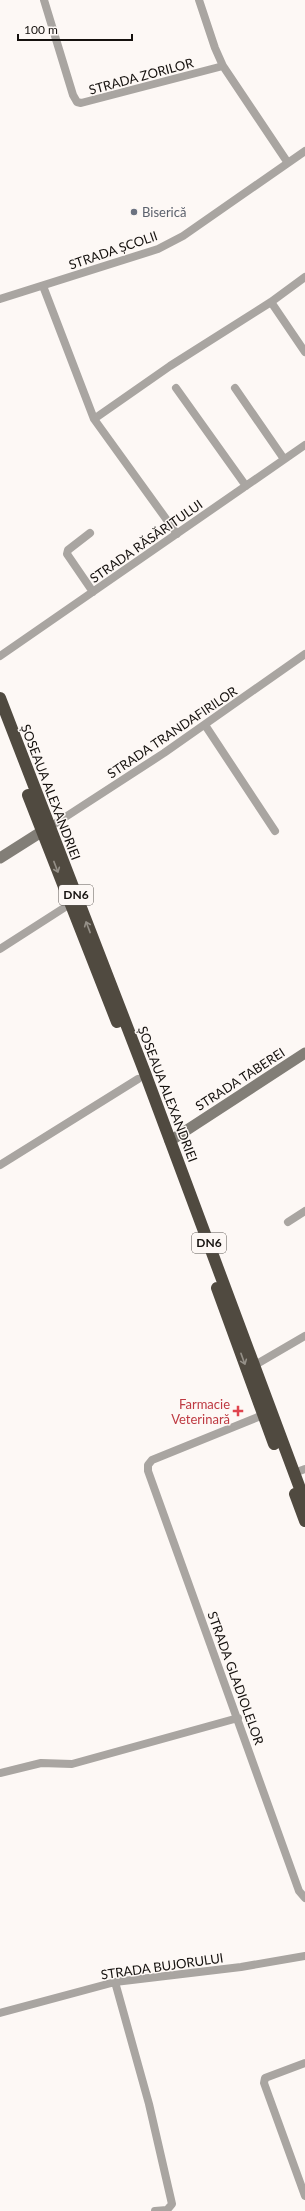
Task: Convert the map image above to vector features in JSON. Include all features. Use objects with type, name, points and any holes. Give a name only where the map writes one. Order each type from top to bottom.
[{"type":"highway","name":"ȘOSEAUA ALEXANDRIEI","points":[[0,698],[46,829],[70,904],[187,1204],[263,1415],[305,1522]]},
{"type":"highway","name":"ȘOSEAUA ALEXANDRIEI","points":[[0,721],[46,829],[170,1141],[255,1366],[300,1471],[305,1502]]},
{"type":"street","name":"STRADA ZORILOR","points":[[44,0],[73,95],[77,102],[81,104],[223,66]]},
{"type":"street","points":[[199,0],[214,48],[223,66],[288,163]]},
{"type":"street","name":"STRADA ȘCOLII","points":[[0,299],[146,254],[170,243],[305,151]]},
{"type":"street","points":[[94,419],[170,366],[271,302],[305,277]]},
{"type":"street","points":[[43,286],[94,419],[177,534]]},
{"type":"street","points":[[271,302],[305,352]]},
{"type":"street","points":[[176,388],[246,486]]},
{"type":"street","points":[[235,388],[284,459]]},
{"type":"street","name":"STRADA RĂSĂRITULUI","points":[[0,656],[305,445]]},
{"type":"street","points":[[90,533],[68,550],[67,554],[93,592]]},
{"type":"street","name":"STRADA TRANDAFIRILOR","points":[[46,829],[205,725],[305,654]]},
{"type":"street","points":[[205,725],[274,831]]},
{"type":"street","points":[[0,858],[46,829]]},
{"type":"street","points":[[0,948],[70,904]]},
{"type":"street","name":"STRADA TABEREI","points":[[170,1141],[305,1053]]},
{"type":"street","points":[[0,1165],[138,1079]]},
{"type":"street","points":[[288,1222],[305,1211]]},
{"type":"street","points":[[255,1366],[305,1336]]},
{"type":"street","name":"STRADA GLADIOLELOR","points":[[263,1415],[152,1460],[148,1465],[148,1471],[299,1891],[305,1898]]},
{"type":"street","points":[[0,1773],[41,1763],[72,1764],[238,1718]]},
{"type":"street","name":"STRADA BUJORULUI","points":[[0,2013],[115,1982],[241,1967],[305,1956]]},
{"type":"street","points":[[115,1982],[149,2104],[172,2204],[167,2210],[155,2211]]},
{"type":"street","points":[[305,2063],[265,2078],[264,2083],[305,2196]]},
{"type":"place","name":"Biserică","points":[[134,212]]},
{"type":"place","name":"Farmacie Veterinară","points":[[238,1411]]}]
